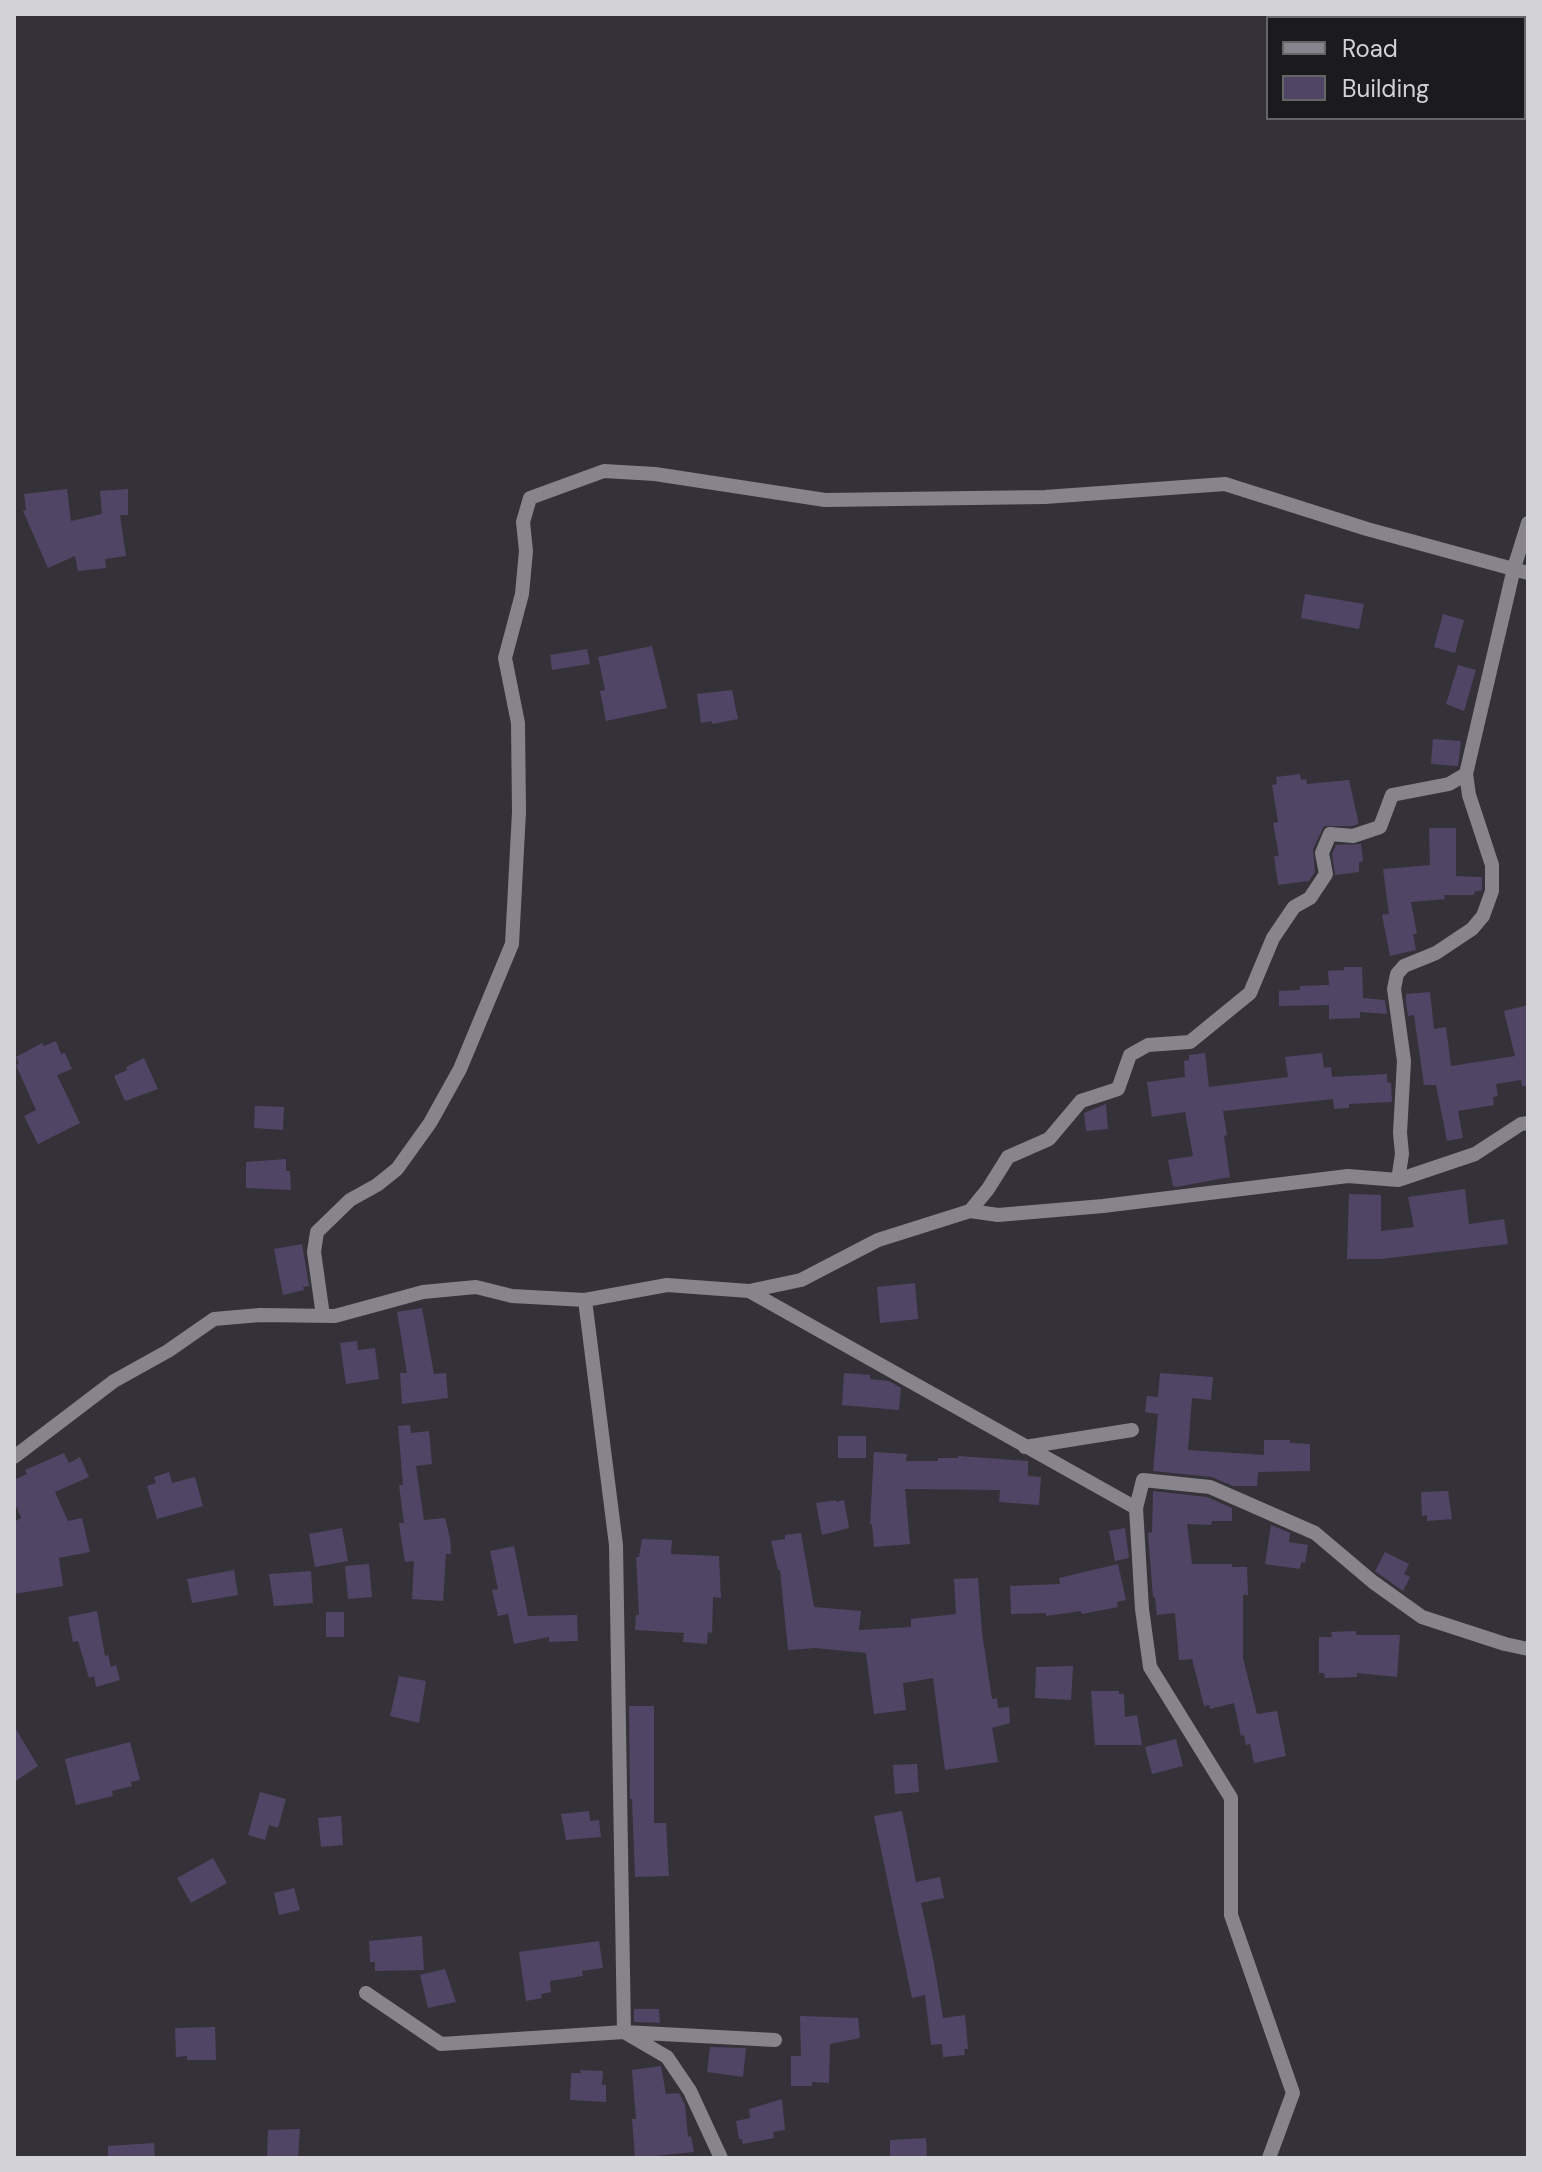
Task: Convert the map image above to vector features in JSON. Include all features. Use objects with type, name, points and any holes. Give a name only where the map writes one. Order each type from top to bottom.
[{"type":"street","points":[[323,1316],[314,1252],[317,1232],[350,1200],[397,1169],[430,1123],[460,1069],[512,944],[519,812],[518,723],[505,658],[522,594],[526,551],[523,522],[530,498],[604,471],[655,474],[825,500],[1045,497],[1225,484],[1367,529],[1521,571]]},
{"type":"street","points":[[1398,1180],[1402,1154],[1400,1133],[1404,1061],[1394,989],[1397,974],[1404,966],[1436,953],[1472,929],[1483,916],[1492,891],[1492,865],[1469,795],[1466,774],[1521,571],[1528,523]]},
{"type":"street","points":[[970,1211],[1008,1157],[1049,1139],[1081,1101],[1118,1089],[1130,1055],[1148,1045],[1190,1042],[1250,993],[1273,938],[1294,907],[1310,898],[1326,874],[1322,853],[1330,834],[1353,836],[1380,827],[1392,795],[1449,784],[1466,774]]},
{"type":"street","points":[[14,1457],[114,1381],[168,1351],[214,1319],[260,1315],[335,1316],[423,1292],[476,1287],[512,1296],[585,1300],[667,1285],[749,1291],[801,1280],[878,1240],[970,1211],[998,1215],[1103,1206],[1348,1176],[1398,1180],[1475,1154],[1521,1124],[1528,1123]]},
{"type":"street","points":[[749,1291],[1136,1508]]},
{"type":"street","points":[[585,1300],[616,1545],[624,2032]]},
{"type":"street","points":[[1025,1447],[1132,1430]]},
{"type":"street","points":[[1269,2158],[1293,2093],[1231,1915],[1231,1798],[1150,1667],[1142,1609],[1136,1508],[1143,1480],[1210,1487],[1315,1533],[1373,1582],[1422,1617],[1528,1649]]},
{"type":"street","points":[[366,1993],[441,2044],[624,2032],[775,2040]]},
{"type":"street","points":[[624,2032],[667,2057],[690,2091],[721,2158]]},
{"type":"building","points":[[67,489],[71,521],[102,514],[100,491],[128,489],[128,515],[120,515],[126,556],[105,559],[106,568],[78,571],[75,556],[48,568],[23,511],[26,510],[24,494]]},
{"type":"building","points":[[1305,594],[1364,604],[1359,629],[1301,618]]},
{"type":"building","points":[[1443,614],[1464,620],[1455,653],[1434,647]]},
{"type":"building","points":[[652,646],[667,708],[606,721],[600,691],[605,690],[598,657]]},
{"type":"building","points":[[587,649],[590,664],[552,670],[550,655]]},
{"type":"building","points":[[1458,665],[1476,670],[1464,711],[1446,704]]},
{"type":"building","points":[[732,690],[738,719],[701,723],[697,694]]},
{"type":"building","points":[[1433,739],[1461,741],[1458,766],[1431,764]]},
{"type":"building","points":[[1300,774],[1301,780],[1306,779],[1307,784],[1349,780],[1358,824],[1324,826],[1313,849],[1315,872],[1309,881],[1278,885],[1274,856],[1279,856],[1273,823],[1278,822],[1272,785],[1277,784],[1276,777]]},
{"type":"building","points":[[1429,828],[1456,828],[1456,876],[1482,877],[1482,890],[1474,892],[1474,895],[1444,895],[1445,899],[1411,902],[1417,934],[1413,934],[1416,950],[1390,956],[1382,915],[1389,914],[1383,869],[1430,865]]},
{"type":"building","points":[[1361,844],[1363,861],[1359,862],[1359,872],[1335,875],[1332,854],[1336,845]]},
{"type":"building","points":[[1344,967],[1362,967],[1363,998],[1385,1000],[1387,1014],[1360,1012],[1360,1018],[1329,1019],[1329,1005],[1279,1006],[1279,991],[1300,990],[1300,986],[1329,985],[1328,971],[1344,970]]},
{"type":"building","points":[[1430,992],[1434,1029],[1446,1027],[1451,1066],[1515,1056],[1504,1011],[1528,1005],[1528,1086],[1522,1086],[1521,1080],[1496,1084],[1498,1096],[1493,1097],[1494,1105],[1458,1111],[1463,1138],[1447,1141],[1436,1085],[1424,1085],[1414,1015],[1408,1016],[1406,1002],[1406,994]]},
{"type":"building","points":[[56,1041],[72,1069],[57,1075],[80,1123],[38,1144],[24,1116],[36,1110],[16,1065],[19,1064],[16,1057],[42,1043],[44,1046]]},
{"type":"building","points":[[1205,1053],[1209,1087],[1288,1077],[1285,1057],[1322,1053],[1324,1068],[1331,1067],[1332,1077],[1387,1074],[1392,1102],[1349,1104],[1349,1108],[1334,1109],[1333,1099],[1223,1111],[1230,1177],[1176,1187],[1173,1186],[1168,1160],[1193,1156],[1185,1112],[1152,1117],[1147,1082],[1185,1077],[1184,1061],[1189,1060],[1189,1055]]},
{"type":"building","points":[[144,1058],[158,1089],[125,1101],[114,1076]]},
{"type":"building","points":[[1106,1104],[1108,1129],[1086,1131],[1084,1113]]},
{"type":"building","points":[[255,1106],[284,1107],[283,1130],[254,1128]]},
{"type":"building","points":[[286,1159],[291,1190],[246,1188],[246,1162]]},
{"type":"building","points":[[1465,1189],[1469,1224],[1504,1219],[1508,1244],[1380,1259],[1347,1259],[1349,1194],[1381,1195],[1381,1231],[1414,1227],[1408,1197]]},
{"type":"building","points":[[302,1244],[309,1286],[283,1295],[274,1249]]},
{"type":"building","points":[[915,1283],[918,1319],[880,1323],[877,1287]]},
{"type":"building","points":[[422,1308],[434,1374],[446,1373],[448,1398],[402,1404],[400,1373],[407,1373],[397,1312]]},
{"type":"building","points":[[357,1341],[358,1350],[375,1348],[379,1379],[346,1384],[340,1343]]},
{"type":"building","points":[[844,1373],[870,1375],[870,1379],[889,1381],[901,1388],[899,1410],[842,1405]]},
{"type":"building","points":[[1160,1373],[1213,1377],[1211,1400],[1192,1398],[1188,1450],[1264,1455],[1264,1440],[1290,1440],[1290,1443],[1310,1444],[1310,1471],[1258,1472],[1257,1486],[1233,1486],[1212,1477],[1153,1471],[1158,1414],[1145,1412],[1147,1396],[1158,1397]]},
{"type":"building","points":[[410,1425],[411,1433],[429,1431],[432,1464],[416,1466],[424,1520],[445,1518],[450,1538],[451,1554],[446,1554],[443,1601],[412,1599],[414,1561],[405,1562],[399,1523],[404,1523],[399,1485],[403,1485],[398,1426]]},
{"type":"building","points":[[838,1436],[866,1436],[866,1458],[838,1458]]},
{"type":"building","points":[[874,1452],[907,1454],[906,1461],[938,1461],[938,1458],[958,1456],[1028,1461],[1028,1476],[1041,1477],[1039,1505],[999,1502],[1000,1490],[905,1489],[910,1544],[874,1547],[870,1525]]},
{"type":"building","points":[[64,1453],[69,1463],[80,1457],[89,1477],[55,1492],[68,1521],[82,1518],[90,1552],[59,1558],[63,1586],[14,1594],[14,1522],[21,1518],[14,1501],[14,1480],[27,1474],[25,1470]]},
{"type":"building","points":[[169,1472],[172,1483],[195,1477],[203,1506],[157,1519],[147,1486],[156,1483],[154,1477]]},
{"type":"building","points":[[1153,1491],[1207,1497],[1232,1508],[1232,1521],[1212,1521],[1211,1525],[1187,1524],[1192,1564],[1247,1567],[1248,1595],[1243,1595],[1243,1658],[1257,1714],[1277,1711],[1286,1756],[1254,1763],[1250,1744],[1246,1745],[1244,1735],[1241,1736],[1234,1703],[1210,1709],[1209,1705],[1204,1706],[1192,1659],[1179,1660],[1175,1613],[1157,1615],[1153,1597],[1148,1533],[1152,1532]]},
{"type":"building","points":[[1448,1491],[1452,1519],[1427,1521],[1427,1515],[1422,1516],[1421,1492]]},
{"type":"building","points":[[844,1500],[849,1528],[822,1535],[816,1503]]},
{"type":"building","points":[[1271,1525],[1290,1533],[1289,1542],[1308,1545],[1305,1563],[1301,1562],[1300,1569],[1265,1564]]},
{"type":"building","points":[[342,1528],[348,1561],[315,1567],[309,1534]]},
{"type":"building","points":[[1125,1528],[1129,1558],[1115,1561],[1109,1531]]},
{"type":"building","points":[[801,1533],[814,1607],[861,1611],[859,1630],[911,1627],[911,1619],[956,1614],[954,1579],[978,1578],[992,1699],[997,1698],[998,1708],[1009,1707],[1010,1723],[992,1728],[998,1762],[945,1770],[933,1678],[903,1683],[906,1710],[874,1714],[866,1653],[815,1648],[788,1650],[780,1570],[771,1541]]},
{"type":"building","points":[[642,1539],[672,1540],[671,1554],[719,1556],[721,1598],[713,1597],[712,1633],[708,1632],[707,1644],[683,1642],[684,1633],[635,1630],[636,1615],[639,1615],[636,1557],[639,1557]]},
{"type":"building","points":[[514,1546],[528,1616],[577,1615],[578,1641],[549,1642],[549,1637],[514,1644],[508,1614],[498,1616],[492,1590],[498,1589],[490,1551]]},
{"type":"building","points":[[1385,1552],[1409,1564],[1404,1574],[1410,1577],[1403,1591],[1375,1571]]},
{"type":"building","points":[[369,1564],[372,1597],[348,1599],[345,1566]]},
{"type":"building","points":[[1118,1564],[1126,1600],[1117,1602],[1118,1607],[1082,1614],[1081,1611],[1046,1616],[1046,1613],[1011,1614],[1010,1586],[1060,1584],[1059,1578]]},
{"type":"building","points":[[234,1570],[238,1595],[192,1603],[187,1579]]},
{"type":"building","points":[[311,1571],[313,1603],[274,1606],[269,1574]]},
{"type":"building","points":[[97,1611],[105,1656],[108,1655],[111,1667],[116,1665],[120,1680],[96,1687],[94,1676],[89,1678],[78,1641],[73,1642],[68,1617]]},
{"type":"building","points":[[326,1612],[344,1612],[344,1637],[326,1637]]},
{"type":"building","points":[[1356,1631],[1356,1635],[1400,1635],[1397,1677],[1357,1673],[1357,1677],[1325,1678],[1324,1673],[1319,1673],[1319,1637],[1332,1637],[1331,1632]]},
{"type":"building","points":[[1073,1666],[1071,1700],[1035,1698],[1036,1667]]},
{"type":"building","points":[[399,1676],[426,1681],[419,1723],[390,1716]]},
{"type":"building","points":[[1091,1691],[1119,1691],[1119,1694],[1124,1694],[1125,1717],[1137,1715],[1142,1745],[1095,1745]]},
{"type":"building","points":[[629,1706],[654,1706],[654,1823],[666,1823],[669,1876],[635,1877]]},
{"type":"building","points":[[14,1726],[38,1766],[14,1782]]},
{"type":"building","points":[[1176,1739],[1183,1766],[1152,1774],[1145,1747]]},
{"type":"building","points":[[130,1742],[140,1780],[131,1782],[132,1786],[112,1791],[113,1796],[76,1805],[65,1759]]},
{"type":"building","points":[[917,1764],[919,1792],[895,1794],[893,1765]]},
{"type":"building","points":[[260,1792],[286,1799],[278,1828],[269,1825],[265,1840],[248,1835]]},
{"type":"building","points":[[589,1811],[590,1821],[599,1820],[601,1837],[566,1840],[561,1814]]},
{"type":"building","points":[[902,1811],[916,1882],[940,1877],[944,1898],[921,1903],[943,2018],[965,2015],[968,2049],[964,2049],[965,2055],[943,2057],[942,2044],[931,2045],[925,1995],[912,1998],[874,1816]]},
{"type":"building","points":[[341,1816],[343,1845],[321,1847],[318,1818]]},
{"type":"building","points":[[213,1858],[227,1883],[191,1903],[177,1878]]},
{"type":"building","points":[[294,1888],[300,1910],[279,1915],[274,1893]]},
{"type":"building","points":[[422,1936],[424,1970],[375,1971],[375,1962],[370,1962],[369,1941]]},
{"type":"building","points":[[599,1941],[603,1968],[582,1971],[583,1976],[550,1981],[551,1992],[541,1994],[542,1998],[526,2001],[519,1952]]},
{"type":"building","points":[[445,1969],[456,2002],[428,2008],[420,1975]]},
{"type":"building","points":[[634,2009],[659,2009],[660,2023],[634,2022]]},
{"type":"building","points":[[800,2016],[858,2018],[860,2038],[830,2044],[829,2083],[791,2086],[791,2056],[801,2056]]},
{"type":"building","points":[[215,2027],[216,2060],[176,2057],[175,2028]]},
{"type":"building","points":[[710,2047],[746,2048],[743,2077],[707,2072]]},
{"type":"building","points":[[661,2066],[666,2094],[679,2093],[685,2105],[688,2137],[691,2136],[694,2152],[635,2158],[632,2070]]},
{"type":"building","points":[[580,2070],[603,2071],[606,2102],[570,2100],[571,2073],[581,2073]]},
{"type":"building","points":[[782,2099],[785,2130],[773,2132],[774,2138],[743,2144],[736,2121],[750,2118],[749,2109]]},
{"type":"building","points":[[300,2129],[298,2158],[267,2158],[268,2130]]},
{"type":"building","points":[[926,2138],[927,2158],[890,2158],[890,2140]]},
{"type":"building","points":[[154,2143],[155,2158],[108,2158],[108,2146]]}]
